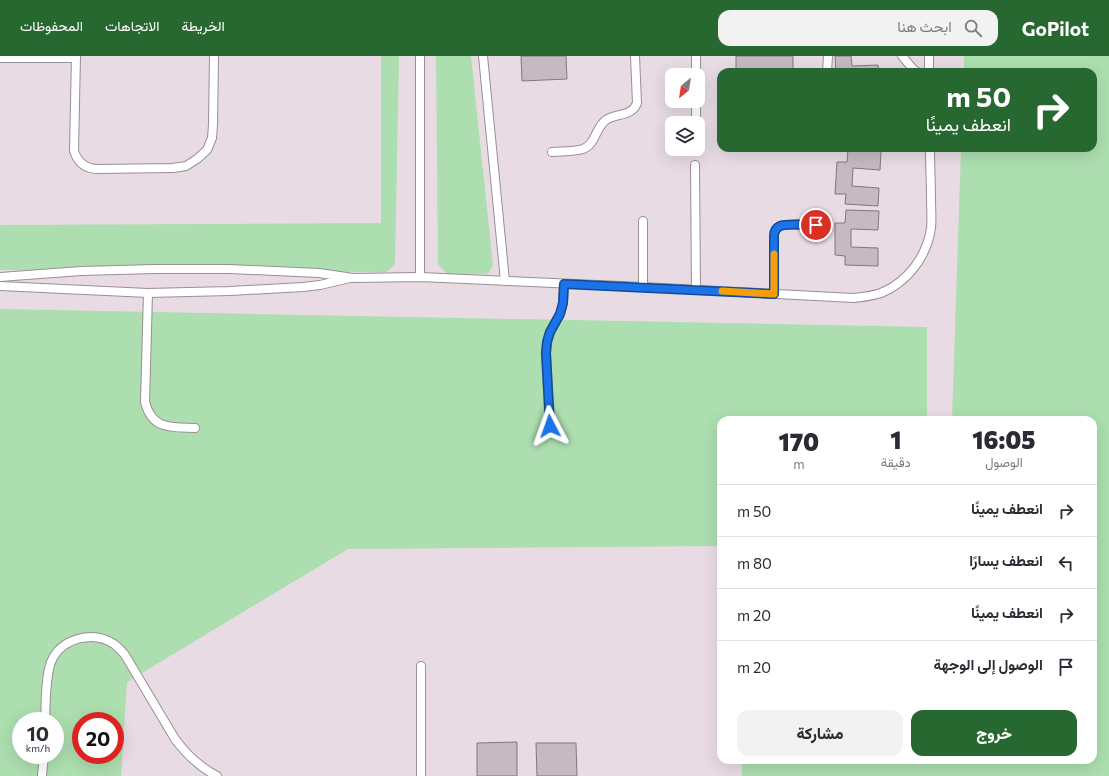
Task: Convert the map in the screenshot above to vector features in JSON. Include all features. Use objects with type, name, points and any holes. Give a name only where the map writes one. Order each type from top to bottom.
[{"type":"lane","points":[[0,58],[76,57],[74,151],[79,162],[85,167],[92,169],[173,168],[186,166],[198,159],[206,150],[212,138],[214,125],[214,56]]},
{"type":"lane","points":[[420,56],[420,277]]},
{"type":"lane","points":[[483,56],[506,281]]},
{"type":"lane","points":[[552,152],[583,148],[592,142],[600,126],[605,121],[611,117],[634,110],[637,103],[634,56]]},
{"type":"lane","points":[[696,56],[696,68]]},
{"type":"lane","points":[[827,68],[828,56]]},
{"type":"lane","points":[[902,56],[912,68]]},
{"type":"lane","points":[[929,56],[929,68]]},
{"type":"lane","points":[[0,277],[81,271],[155,268],[229,269],[319,273],[353,278],[420,277],[854,298],[882,292],[894,286],[906,277],[915,267],[923,254],[931,227],[930,152]]},
{"type":"lane","points":[[694,165],[696,290]]},
{"type":"lane","points":[[643,221],[643,287]]},
{"type":"lane","points":[[774,294],[774,236],[776,229],[778,226],[785,224],[816,225]]},
{"type":"lane","points":[[0,286],[148,293],[302,287],[353,278]]},
{"type":"lane","points":[[550,426],[546,353],[547,342],[550,332],[560,314],[563,303],[564,284]]},
{"type":"lane","points":[[148,293],[144,402],[146,410],[156,422],[162,425],[170,427],[195,428]]},
{"type":"lane","points":[[46,712],[48,676],[52,662],[60,649],[72,640],[86,636],[101,638],[115,644],[125,655],[175,740],[184,752],[196,763],[217,776]]},
{"type":"lane","points":[[421,666],[421,776]]},
{"type":"lane","points":[[42,776],[43,764]]},
{"type":"green space","points":[[381,56],[399,56],[395,264],[387,272],[0,270],[0,225],[381,223]]},
{"type":"green space","points":[[436,56],[471,56],[493,265],[488,274],[448,275],[438,264]]},
{"type":"green space","points":[[964,56],[1109,56],[1109,776],[742,776],[742,764],[1097,764],[1097,416],[952,416],[961,152],[1097,152],[1097,68],[964,68]]},
{"type":"green space","points":[[0,309],[927,327],[927,416],[717,416],[717,546],[348,549],[127,682],[124,729],[124,712],[72,712],[72,764],[122,764],[121,776],[0,776]]},
{"type":"building","points":[[521,56],[566,56],[567,79],[522,81]]},
{"type":"building","points":[[736,56],[793,56],[793,68],[736,68]]},
{"type":"building","points":[[835,56],[851,56],[852,66],[878,65],[878,68],[836,68]]},
{"type":"building","points":[[848,152],[881,152],[880,170],[853,168],[852,186],[879,188],[878,206],[845,204],[846,194],[835,194],[837,162],[847,162]]},
{"type":"building","points":[[846,210],[879,211],[878,230],[851,229],[851,247],[878,248],[878,266],[845,265],[845,256],[835,255],[835,223],[845,223]]},
{"type":"building","points":[[517,742],[517,776],[477,776],[477,743]]},
{"type":"building","points":[[536,743],[576,743],[577,776],[537,776]]},
{"type":"slow traffic","points":[[722,291],[774,294],[774,254]]},
{"type":"route","points":[[550,426],[546,363],[547,342],[550,332],[560,314],[563,303],[564,284],[774,294],[774,232],[778,226],[785,224],[816,225]]}]
